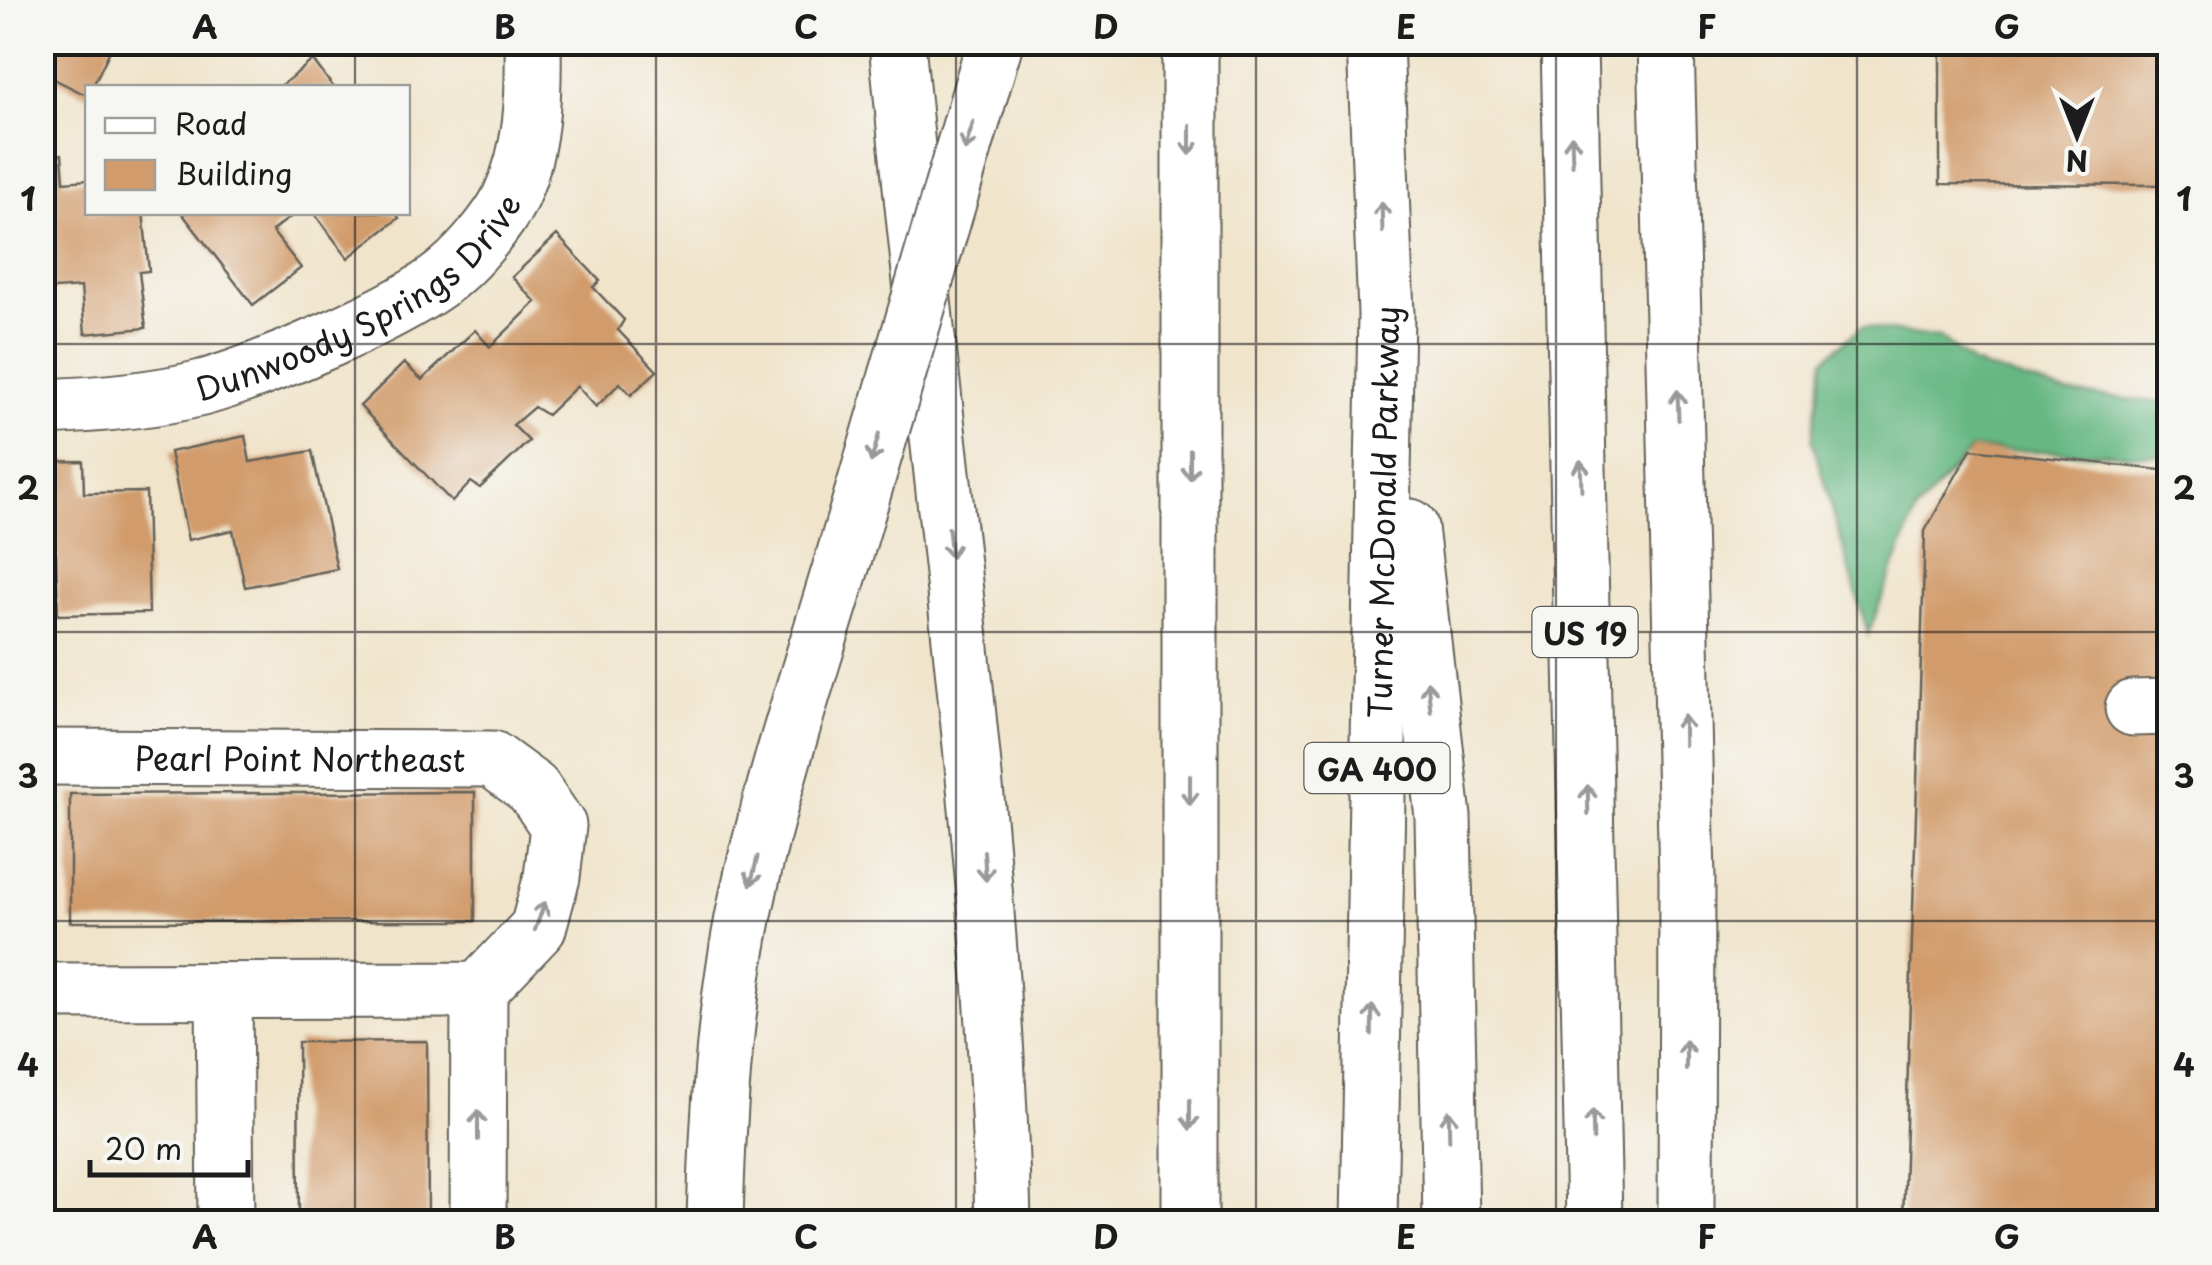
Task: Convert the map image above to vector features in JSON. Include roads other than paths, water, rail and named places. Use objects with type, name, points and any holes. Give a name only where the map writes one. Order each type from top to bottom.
[{"type":"main road","name":"Dunwoody Springs Drive","points":[[42,406],[101,405],[201,388],[263,367],[400,304],[451,271],[508,201],[535,114],[533,42]]},
{"type":"main road","points":[[897,42],[915,242],[984,845],[999,1064],[1003,1222]]},
{"type":"main road","points":[[714,1222],[718,1115],[731,988],[750,883],[994,42]]},
{"type":"main road","points":[[1190,42],[1190,1222]]},
{"type":"main road","name":"Turner McDonald Parkway","points":[[1369,1222],[1386,314],[1375,42]]},
{"type":"main road","name":"US 19","points":[[1569,42],[1594,1222]]},
{"type":"main road","points":[[1666,42],[1687,860],[1686,1222]]},
{"type":"main road","points":[[1386,314],[1443,817],[1451,1222]]},
{"type":"main road","name":"Pearl Point Northeast","points":[[42,756],[492,759],[532,788],[558,826],[552,878],[538,928],[479,990]]},
{"type":"main road","points":[[42,991],[479,990],[478,1222]]},
{"type":"main road","points":[[224,992],[226,1222]]}]
